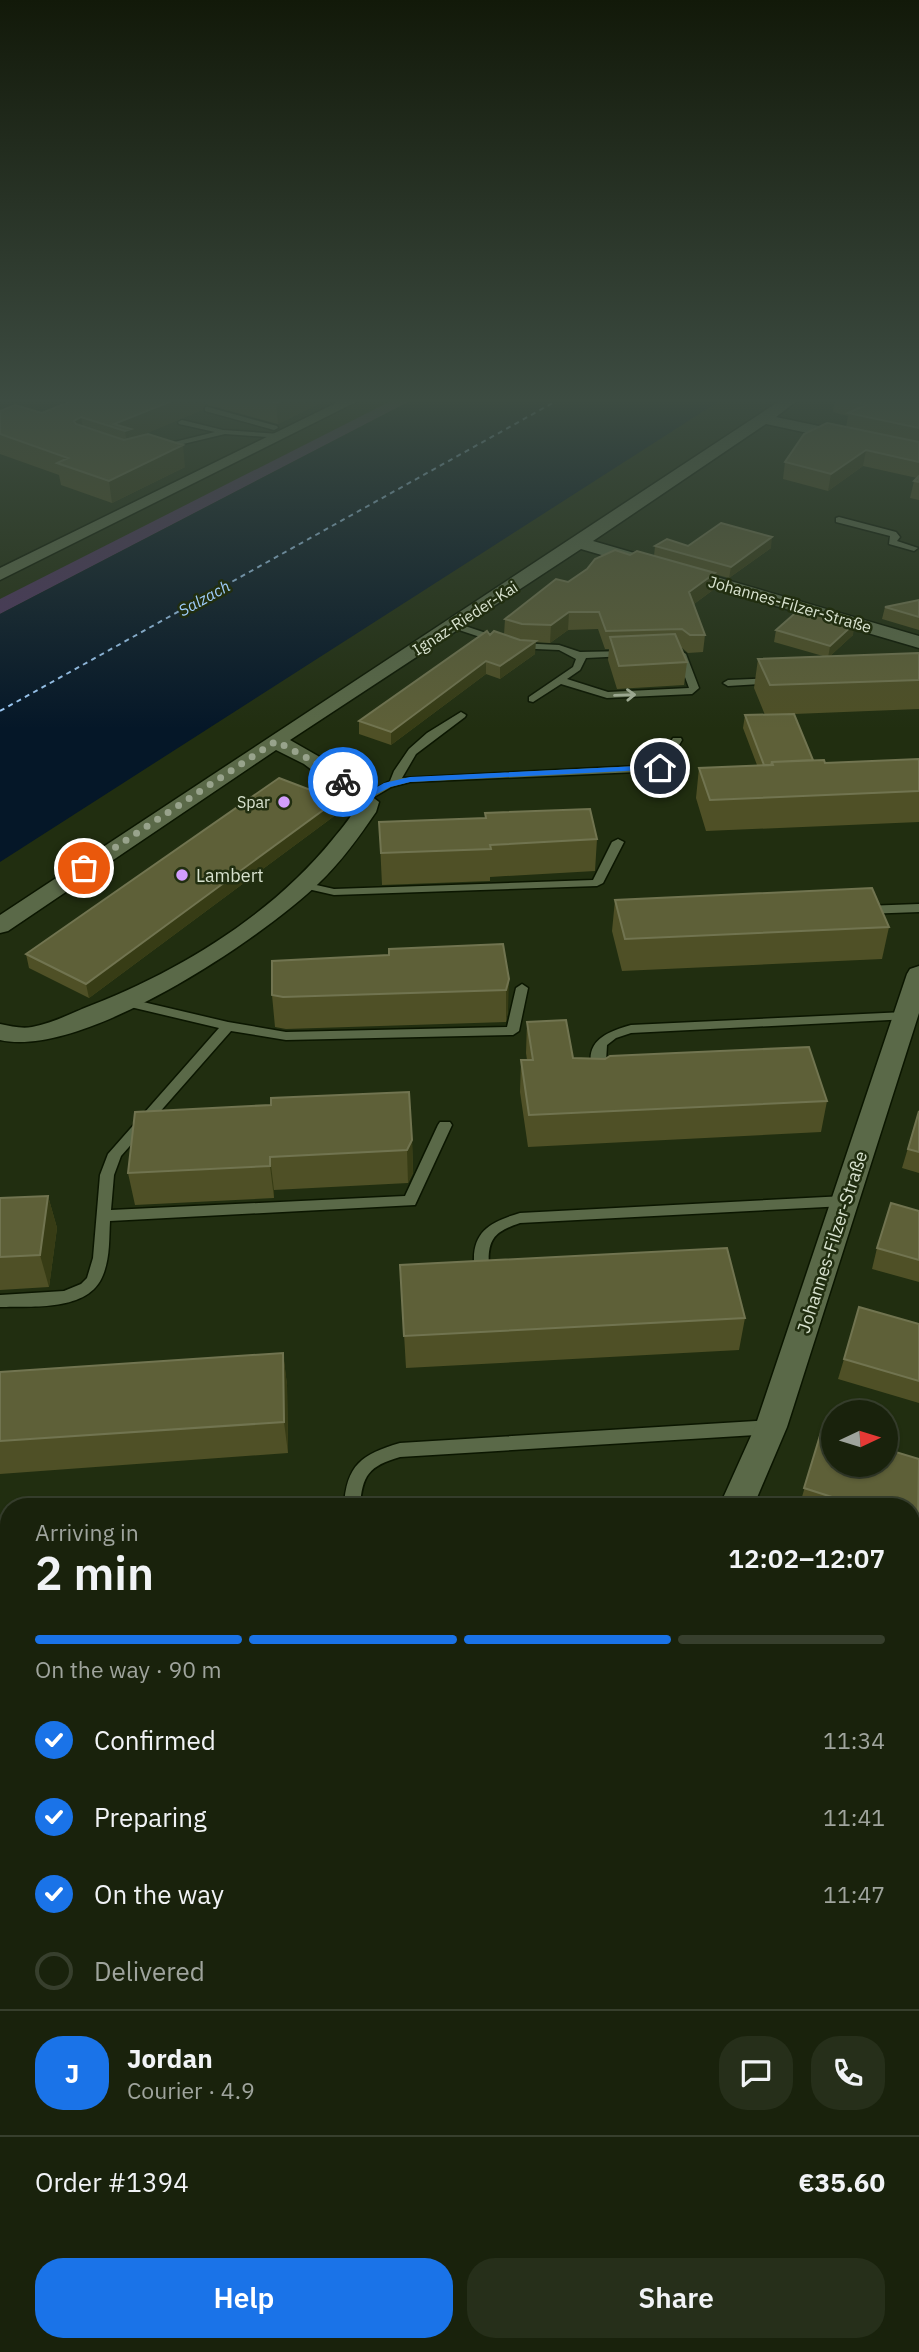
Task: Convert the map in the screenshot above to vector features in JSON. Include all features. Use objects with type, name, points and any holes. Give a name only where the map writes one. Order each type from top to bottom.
[{"type":"street","points":[[0,575],[131,510]]},
{"type":"street","name":"Ignaz-Rieder-Kai","points":[[0,926],[116,846],[630,510]]},
{"type":"street","name":"Johannes-Filzer-Straße","points":[[580,544],[919,642]]},
{"type":"street","points":[[0,1032],[18,1036],[34,1035],[126,1002],[180,973],[232,940],[303,885],[365,812],[368,802],[311,760],[276,741]]},
{"type":"street","name":"Johannes-Filzer-Straße","points":[[740,1498],[771,1427],[919,974]]},
{"type":"lane","points":[[839,520],[893,534],[896,537],[892,542],[915,548]]},
{"type":"lane","points":[[453,625],[520,647],[566,649],[579,655],[632,653]]},
{"type":"lane","points":[[559,680],[607,695],[694,690],[681,654],[677,651],[659,651]]},
{"type":"lane","points":[[533,699],[580,665],[579,655]]},
{"type":"lane","points":[[728,683],[782,681]]},
{"type":"lane","points":[[395,782],[397,772],[416,749],[461,715]]},
{"type":"lane","points":[[365,798],[395,782],[421,778],[660,768],[677,740]]},
{"type":"lane","points":[[303,885],[334,892],[597,883],[618,842]]},
{"type":"lane","points":[[850,911],[919,908]]},
{"type":"lane","points":[[126,1002],[228,1026],[286,1036],[513,1031],[522,988]]},
{"type":"lane","points":[[601,1084],[597,1054],[600,1044],[611,1034],[631,1029],[905,1016]]},
{"type":"lane","points":[[0,1301],[63,1297],[79,1293],[93,1283],[98,1267],[107,1175],[115,1154],[228,1026]]},
{"type":"lane","points":[[103,1216],[410,1201],[445,1125]]},
{"type":"lane","points":[[482,1287],[479,1249],[484,1237],[498,1224],[520,1218],[845,1200]]},
{"type":"lane","points":[[352,1498],[357,1474],[374,1457],[400,1450],[771,1427]]},
{"type":"shaded area","points":[[176,510],[201,510],[0,614],[0,599]]},
{"type":"water","name":"Salzach","points":[[201,510],[550,510],[0,862],[0,614]]},
{"type":"building","points":[[721,523],[772,537],[731,567],[655,546],[667,539],[688,546]]},
{"type":"building","points":[[615,550],[630,555],[637,551],[715,573],[689,592],[705,635],[690,635],[682,629],[606,631],[599,612],[569,612],[551,625],[522,624],[505,619],[556,579],[568,582],[587,569],[595,559]]},
{"type":"building","points":[[919,600],[919,617],[885,607]]},
{"type":"building","points":[[802,607],[855,623],[830,646],[776,630]]},
{"type":"building","points":[[487,631],[490,635],[494,631],[520,640],[536,641],[500,666],[486,661],[391,732],[359,721]]},
{"type":"building","points":[[675,634],[687,662],[619,666],[610,637]]},
{"type":"building","points":[[919,653],[919,680],[770,685],[758,659]]},
{"type":"building","points":[[794,714],[813,760],[772,762],[771,765],[764,765],[745,715]]},
{"type":"building","points":[[919,759],[919,791],[710,800],[699,768],[773,765],[772,762]]},
{"type":"building","points":[[279,778],[337,800],[86,984],[26,954]]},
{"type":"building","points":[[590,809],[597,839],[490,845],[491,849],[381,853],[379,822],[486,818],[485,813]]},
{"type":"building","points":[[872,888],[889,927],[625,939],[615,900]]},
{"type":"building","points":[[503,944],[509,979],[506,990],[283,997],[272,995],[272,961],[389,955],[389,949]]},
{"type":"building","points":[[566,1020],[573,1058],[605,1059],[610,1056],[809,1047],[827,1101],[529,1115],[521,1060],[533,1060],[527,1022]]},
{"type":"building","points":[[409,1092],[412,1140],[407,1150],[270,1157],[270,1166],[128,1173],[135,1112],[271,1105],[271,1098]]},
{"type":"building","points":[[919,1111],[919,1152],[908,1149]]},
{"type":"building","points":[[48,1196],[40,1255],[0,1257],[0,1198]]},
{"type":"building","points":[[891,1203],[919,1211],[919,1260],[877,1248]]},
{"type":"building","points":[[727,1248],[745,1318],[404,1336],[400,1265]]},
{"type":"building","points":[[859,1307],[919,1324],[919,1381],[844,1359]]},
{"type":"building","points":[[283,1353],[284,1422],[0,1441],[0,1372]]},
{"type":"building","points":[[821,1432],[821,1477],[898,1477],[898,1453],[919,1459],[918,1498],[835,1498],[804,1488]]},
{"type":"ferry route","points":[[0,711],[361,510]]},
{"type":"way so far","points":[[84,868],[276,741],[343,782]]},
{"type":"place","name":"Spar","points":[[284,802]]},
{"type":"place","name":"Lambert","points":[[182,875]]},
{"type":"route","points":[[343,782],[365,798],[387,785],[410,779],[660,768]]}]
